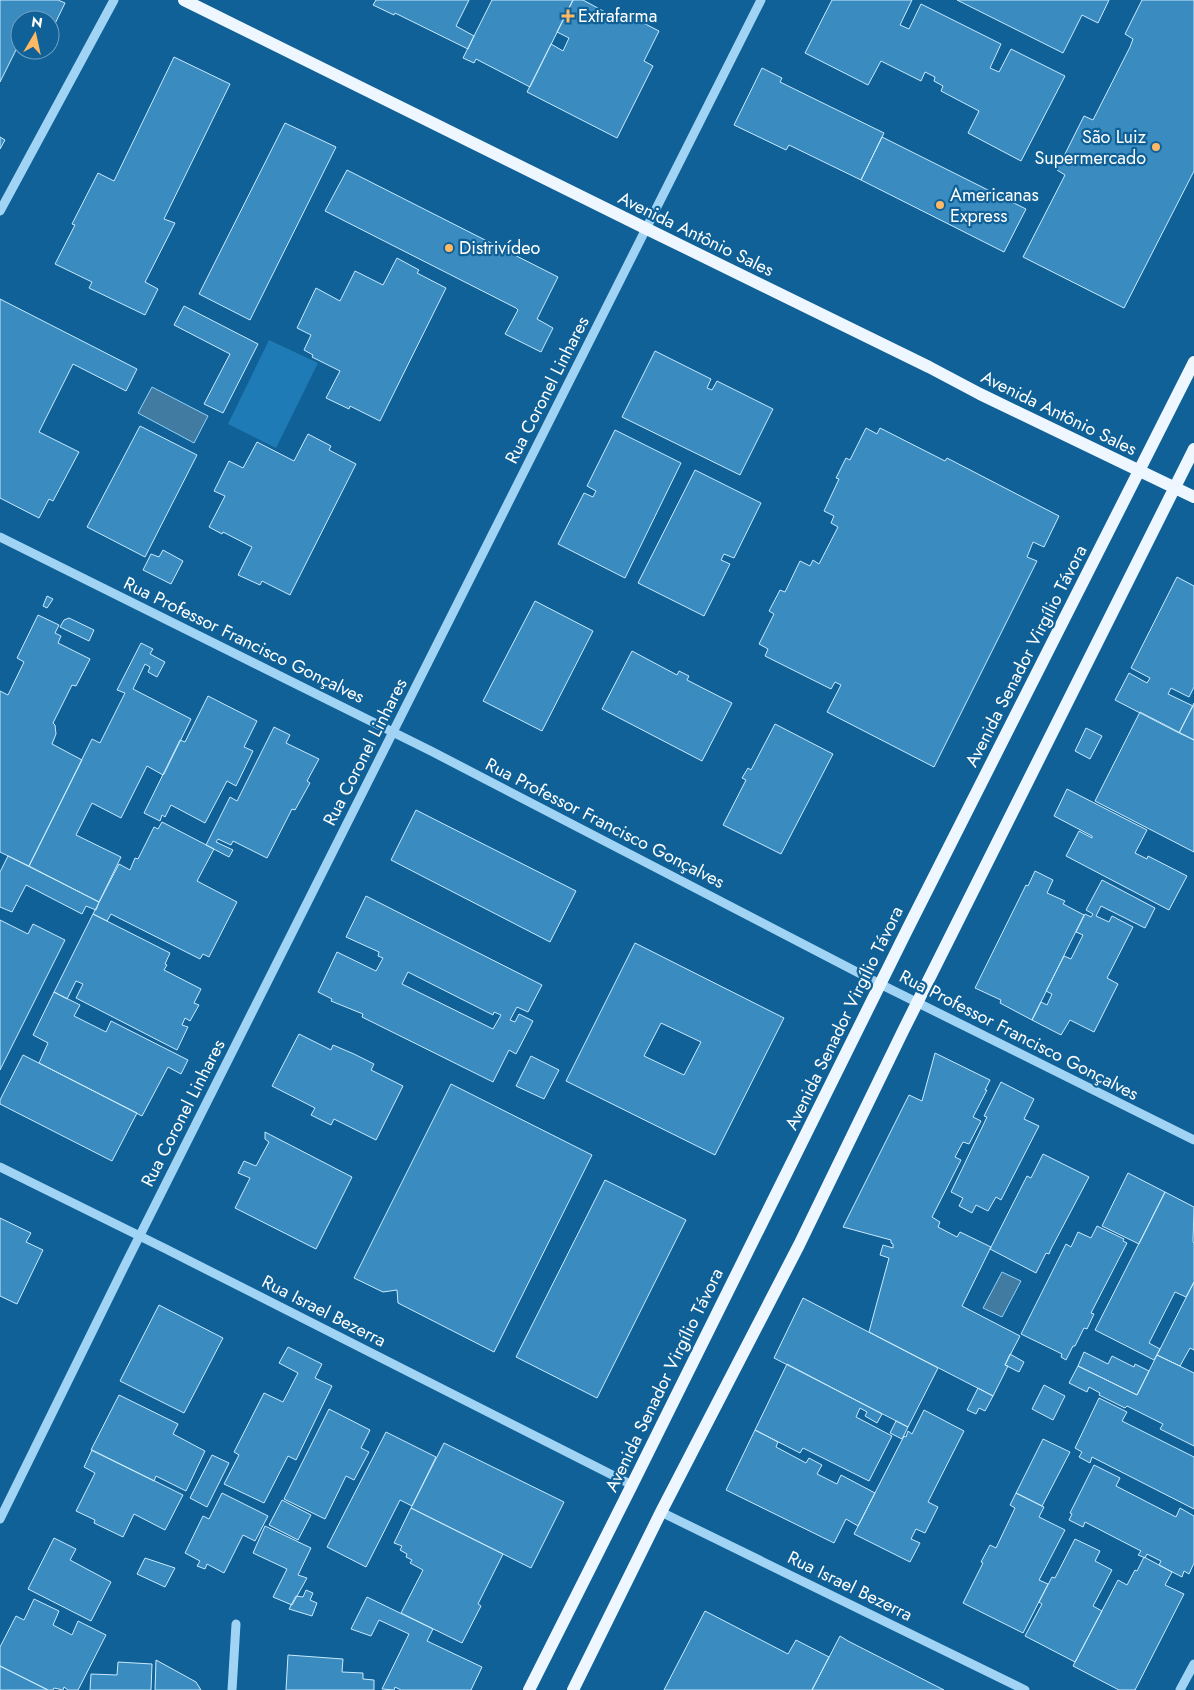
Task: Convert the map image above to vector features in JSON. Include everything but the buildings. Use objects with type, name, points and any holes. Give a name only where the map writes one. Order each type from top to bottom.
[{"type":"main road","name":"Avenida Antônio Sales","points":[[184,0],[647,230],[929,367],[980,394],[1194,497]]},
{"type":"main road","name":"Avenida Senador Virgílio Távora","points":[[528,1690],[632,1485],[880,984],[1194,362]]},
{"type":"main road","points":[[573,1690],[661,1512],[800,1245],[918,1003],[1194,449]]},
{"type":"street","points":[[0,211],[114,0]]},
{"type":"street","name":"Rua Coronel Linhares","points":[[0,1519],[139,1236],[647,230],[761,0]]},
{"type":"street","name":"Rua Professor Francisco Gonçalves","points":[[0,537],[393,732],[880,984],[1194,1140]]},
{"type":"street","name":"Rua Israel Bezerra","points":[[0,1167],[632,1485]]},
{"type":"street","name":"Rua Israel Bezerra","points":[[661,1512],[1025,1690]]},
{"type":"street","points":[[232,1690],[236,1624]]},
{"type":"street","points":[[1180,1690],[1194,1664]]},
{"type":"shaded area","points":[[269,340],[318,363],[276,448],[228,424]]},
{"type":"shaded area","points":[[152,387],[208,416],[194,443],[138,413]]},
{"type":"shaded area","points":[[1002,1272],[1021,1281],[1002,1317],[983,1308]]},
{"type":"place","name":"Extrafarma","points":[[568,16]]},
{"type":"place","name":"São Luiz Supermercado","points":[[1156,147]]},
{"type":"place","name":"Americanas Express","points":[[940,205]]},
{"type":"place","name":"Distrivídeo","points":[[449,248]]}]
